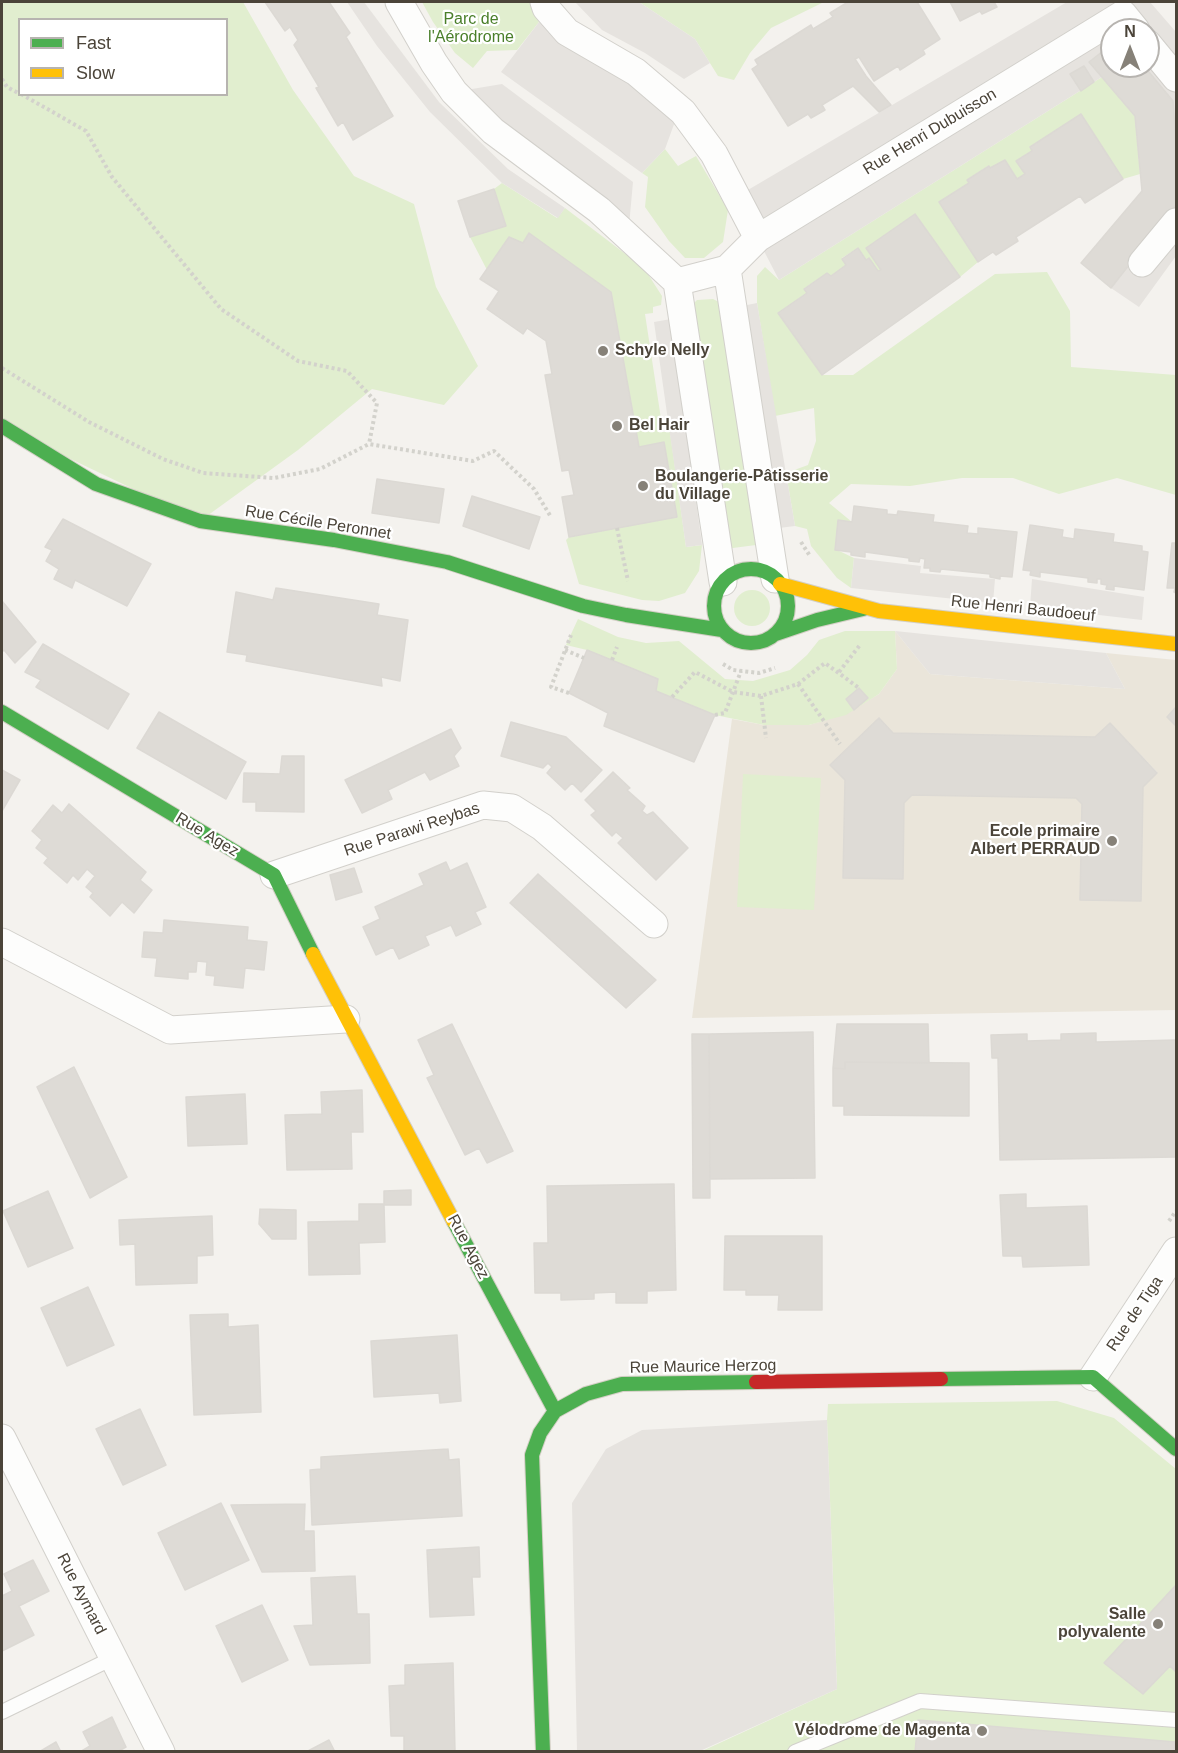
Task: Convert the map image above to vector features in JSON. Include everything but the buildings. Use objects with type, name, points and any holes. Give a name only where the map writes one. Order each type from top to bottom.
[{"type":"street","points":[[399,2],[434,63],[454,92],[493,131],[598,210],[677,282],[720,586],[714,611],[722,630],[729,637],[748,643],[759,643],[776,633],[787,615],[788,604],[778,581],[727,269],[677,282]]},
{"type":"street","points":[[544,2],[546,8],[567,32],[636,72],[682,112],[714,154],[758,238]]},
{"type":"street","name":"Rue Henri Dubuisson","points":[[727,269],[758,238],[1100,28]]},
{"type":"street","points":[[1160,59],[1176,78]]},
{"type":"street","points":[[1142,263],[1176,222]]},
{"type":"street","name":"Rue Cécile Peronnet","points":[[2,426],[96,484],[200,521],[334,540],[447,562],[583,606],[722,630]]},
{"type":"street","points":[[702,599],[732,574],[754,569],[778,581]]},
{"type":"street","name":"Rue Henri Baudoeuf","points":[[778,581],[865,608],[1176,644]]},
{"type":"street","name":"Rue Henri Baudoeuf","points":[[776,633],[865,608]]},
{"type":"street","name":"Rue Cécile Peronnet","points":[[642,618],[674,610]]},
{"type":"street","name":"Rue Agez","points":[[2,712],[274,875],[346,1019],[555,1411]]},
{"type":"street","name":"Rue Parawi Reybas","points":[[274,875],[483,805],[512,808],[542,827],[654,924]]},
{"type":"street","points":[[2,942],[170,1030],[346,1019]]},
{"type":"street","name":"Rue de Tiga","points":[[1093,1377],[1170,1240]]},
{"type":"street","points":[[1093,1377],[1176,1449]]},
{"type":"street","name":"Rue Maurice Herzog","points":[[543,1752],[532,1455],[540,1433],[555,1411],[586,1394],[622,1384],[1093,1377]]},
{"type":"street","name":"Rue Aymard","points":[[2,1438],[161,1752]]},
{"type":"lane","points":[[2,1712],[114,1658]]},
{"type":"lane","points":[[795,1752],[921,1701],[1176,1720]]},
{"type":"path","points":[[2,80],[7,87],[18,93]]},
{"type":"path","points":[[24,96],[87,131],[112,177],[222,309],[298,361],[347,371],[377,403],[369,444]]},
{"type":"path","points":[[2,368],[89,422],[163,459],[203,473],[274,478],[320,469],[369,444],[473,461],[494,451],[534,489],[551,517]]},
{"type":"path","points":[[617,528],[629,585]]},
{"type":"path","points":[[799,536],[813,561]]},
{"type":"path","points":[[569,693],[551,687],[573,628]]},
{"type":"path","points":[[838,672],[861,644]]},
{"type":"path","points":[[565,650],[584,658]]},
{"type":"path","points":[[672,697],[695,672],[733,692],[760,696],[798,684],[825,663],[859,688]]},
{"type":"path","points":[[715,714],[725,713],[741,671]]},
{"type":"path","points":[[798,684],[840,744]]},
{"type":"path","points":[[760,696],[766,738]]},
{"type":"path","points":[[1170,1240],[1176,1211]]},
{"type":"shaded area","points":[[347,2],[364,2],[439,102],[508,169],[565,208],[558,218],[502,183],[430,112],[377,46]]},
{"type":"shaded area","points":[[575,2],[639,2],[695,39],[710,63],[684,79],[645,53],[602,30]]},
{"type":"shaded area","points":[[1067,2],[1150,2],[1176,32],[1176,144],[1173,101],[1154,78],[1160,78],[1160,18],[1100,18],[1100,53],[1089,62],[1100,78],[779,280],[736,197]]},
{"type":"shaded area","points":[[539,22],[626,76],[677,116],[665,149],[642,173],[501,72]]},
{"type":"shaded area","points":[[502,84],[633,182],[628,237],[454,92]]},
{"type":"shaded area","points":[[1176,205],[1176,256],[1139,307],[1111,288]]},
{"type":"shaded area","points":[[757,303],[795,526],[779,528],[742,306]]},
{"type":"shaded area","points":[[671,319],[702,545],[686,547],[654,322]]},
{"type":"shaded area","points":[[854,558],[921,566],[920,573],[995,579],[993,603],[851,588]]},
{"type":"shaded area","points":[[1032,579],[1144,597],[1142,620],[1030,607]]},
{"type":"shaded area","points":[[895,631],[930,674],[1125,689],[1106,653],[1176,660],[1176,1010],[692,1018],[732,719],[764,725],[809,725],[846,714],[879,694],[897,669]],"holes":[[[879,719],[893,733],[1095,737],[1110,723],[1157,772],[1143,787],[1141,900],[1081,899],[1082,804],[1076,798],[912,795],[904,803],[903,879],[843,878],[845,780],[831,765]]]},
{"type":"shaded area","points":[[895,631],[1106,653],[1125,689],[930,674]]},
{"type":"shaded area","points":[[827,1420],[837,1689],[700,1751],[577,1751],[572,1503],[606,1449],[642,1430]]},
{"type":"green space","points":[[2,2],[243,2],[293,90],[354,176],[414,204],[436,287],[478,366],[444,405],[372,389],[298,450],[200,521],[2,426]]},
{"type":"green space","name":"Parc de l'Aérodrome","points":[[422,2],[532,2],[539,22],[517,50],[487,51],[473,68],[455,53]]},
{"type":"green space","points":[[639,2],[824,2],[771,28],[750,53],[734,80],[718,76],[695,39]]},
{"type":"green space","points":[[1103,78],[1135,116],[1140,174],[1123,179],[1081,114],[1030,147],[1032,151],[1017,160],[1025,174],[1017,179],[1005,160],[990,168],[988,166],[967,180],[969,183],[940,202],[978,262],[960,277],[915,214],[881,270],[878,271],[869,258],[866,260],[858,248],[842,258],[846,265],[831,276],[827,273],[805,288],[807,293],[778,313],[822,375],[853,375],[995,274],[1047,272],[1070,311],[1071,367],[1176,375],[1176,495],[1117,478],[1059,494],[1013,478],[962,478],[910,486],[851,484],[829,503],[852,522],[838,520],[835,549],[854,558],[851,588],[837,578],[811,546],[807,529],[795,526],[786,473],[808,465],[816,441],[814,408],[775,416],[757,303],[757,276],[765,267],[779,280]]},
{"type":"green space","points":[[665,149],[678,166],[696,156],[728,210],[723,242],[704,258],[685,258],[669,241],[645,207],[648,177],[642,173]]},
{"type":"green space","points":[[502,183],[557,218],[565,208],[644,268],[662,296],[661,305],[653,307],[653,313],[645,314],[663,432],[670,432],[686,547],[702,545],[699,571],[685,593],[659,601],[642,600],[579,584],[566,540],[569,537],[677,517],[664,443],[639,447],[529,233],[523,243],[509,237],[487,270],[470,237],[506,226],[494,189]]},
{"type":"green space","points":[[713,299],[723,304],[758,541],[756,545],[725,549],[688,309],[697,300]]},
{"type":"green space","points":[[752,590],[765,595],[770,608],[765,621],[752,626],[739,621],[734,608],[739,595]]},
{"type":"green space","points":[[578,619],[618,637],[646,643],[679,641],[725,679],[753,681],[790,670],[819,640],[845,631],[895,631],[897,669],[879,694],[846,715],[809,725],[764,725],[715,715],[656,691],[658,679],[587,650],[566,645]]},
{"type":"green space","points":[[743,774],[821,778],[814,910],[737,907]]},
{"type":"green space","points":[[1057,1401],[1114,1418],[1176,1469],[1176,1751],[700,1752],[837,1689],[828,1404]]},
{"type":"traffic: fast","points":[[2,426],[96,484],[200,521],[334,540],[447,562],[583,606],[722,630]]},
{"type":"traffic: fast","points":[[751,569],[765,572],[777,580],[785,592],[788,606],[785,620],[777,632],[765,640],[751,643],[737,640],[725,632],[717,620],[714,606],[717,592],[725,580],[737,572],[751,569]]},
{"type":"traffic: fast","points":[[776,634],[817,620],[863,609]]},
{"type":"traffic: fast","points":[[2,712],[274,875],[313,954]]},
{"type":"traffic: fast","points":[[454,1222],[555,1411]]},
{"type":"traffic: fast","points":[[941,1379],[1093,1377],[1176,1449]]},
{"type":"traffic: fast","points":[[543,1752],[532,1455],[540,1433],[555,1411],[586,1394],[622,1384],[756,1382]]},
{"type":"traffic: slow","points":[[780,584],[879,611],[1176,644]]},
{"type":"traffic: slow","points":[[313,954],[454,1222]]},
{"type":"traffic: jam","points":[[756,1382],[941,1379]]},
{"type":"place","name":"Schyle Nelly","points":[[603,351]]},
{"type":"place","name":"Bel Hair","points":[[617,426]]},
{"type":"place","name":"Boulangerie-Pâtisserie du Village","points":[[643,486]]},
{"type":"place","name":"Ecole primaire Albert PERRAUD","points":[[1112,841]]},
{"type":"place","name":"Salle polyvalente","points":[[1158,1624]]},
{"type":"place","name":"Vélodrome de Magenta","points":[[982,1731]]}]
